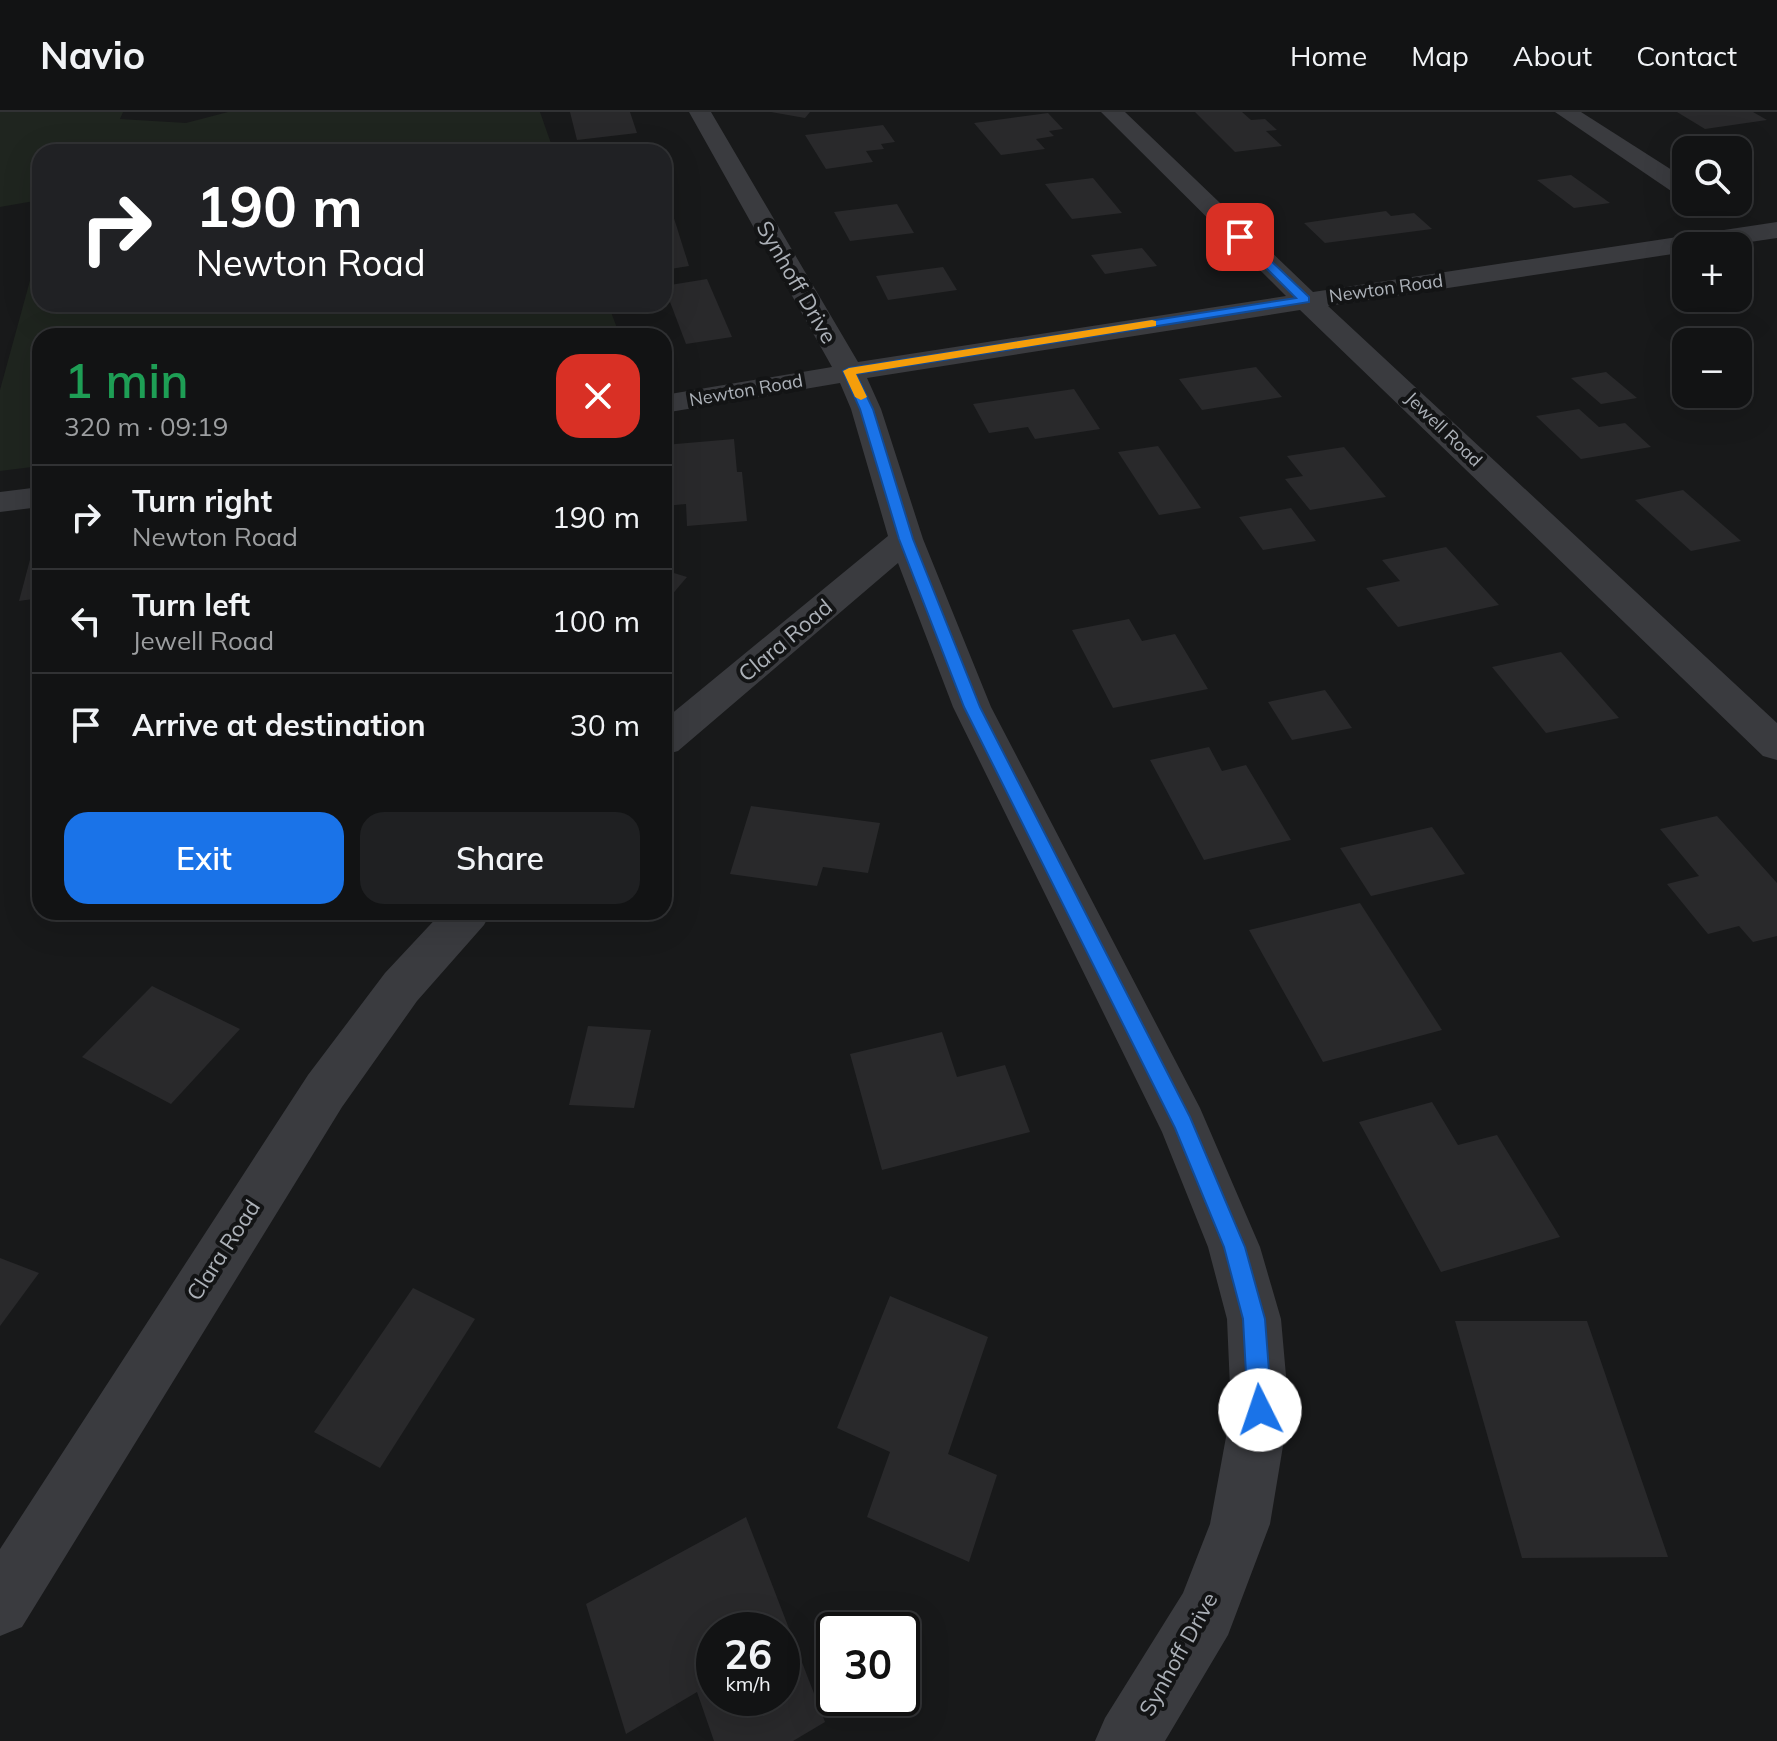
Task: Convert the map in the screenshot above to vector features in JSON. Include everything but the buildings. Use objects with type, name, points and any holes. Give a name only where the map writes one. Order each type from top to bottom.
[{"type":"street","name":"Synhoff Drive","points":[[700,112],[849,371],[866,409],[906,539],[972,707],[1183,1124],[1234,1247],[1254,1319],[1260,1410],[1240,1524],[1206,1613],[1128,1741]]},
{"type":"street","name":"Jewell Road","points":[[1112,112],[1305,300],[1777,746]]},
{"type":"street","points":[[1566,112],[1672,181]]},
{"type":"street","points":[[1729,216],[1765,232],[1777,250]]},
{"type":"street","name":"Newton Road","points":[[672,403],[849,371],[1765,232]]},
{"type":"street","points":[[0,502],[32,498]]},
{"type":"street","name":"Clara Road","points":[[672,734],[906,539]]},
{"type":"street","name":"Clara Road","points":[[0,1605],[325,1091],[401,987],[462,920]]},
{"type":"shaded area","points":[[0,112],[123,112],[120,119],[186,123],[228,112],[540,112],[551,144],[32,144],[32,201],[0,207]]},
{"type":"shaded area","points":[[32,273],[32,312],[611,312],[617,328],[32,328],[32,467],[0,471],[0,390]]},
{"type":"slow traffic","points":[[861,397],[849,371],[1152,324]]},
{"type":"route","points":[[1240,237],[1305,300],[849,371],[866,409],[906,539],[972,707],[1183,1124],[1234,1247],[1254,1319],[1260,1410]]}]
